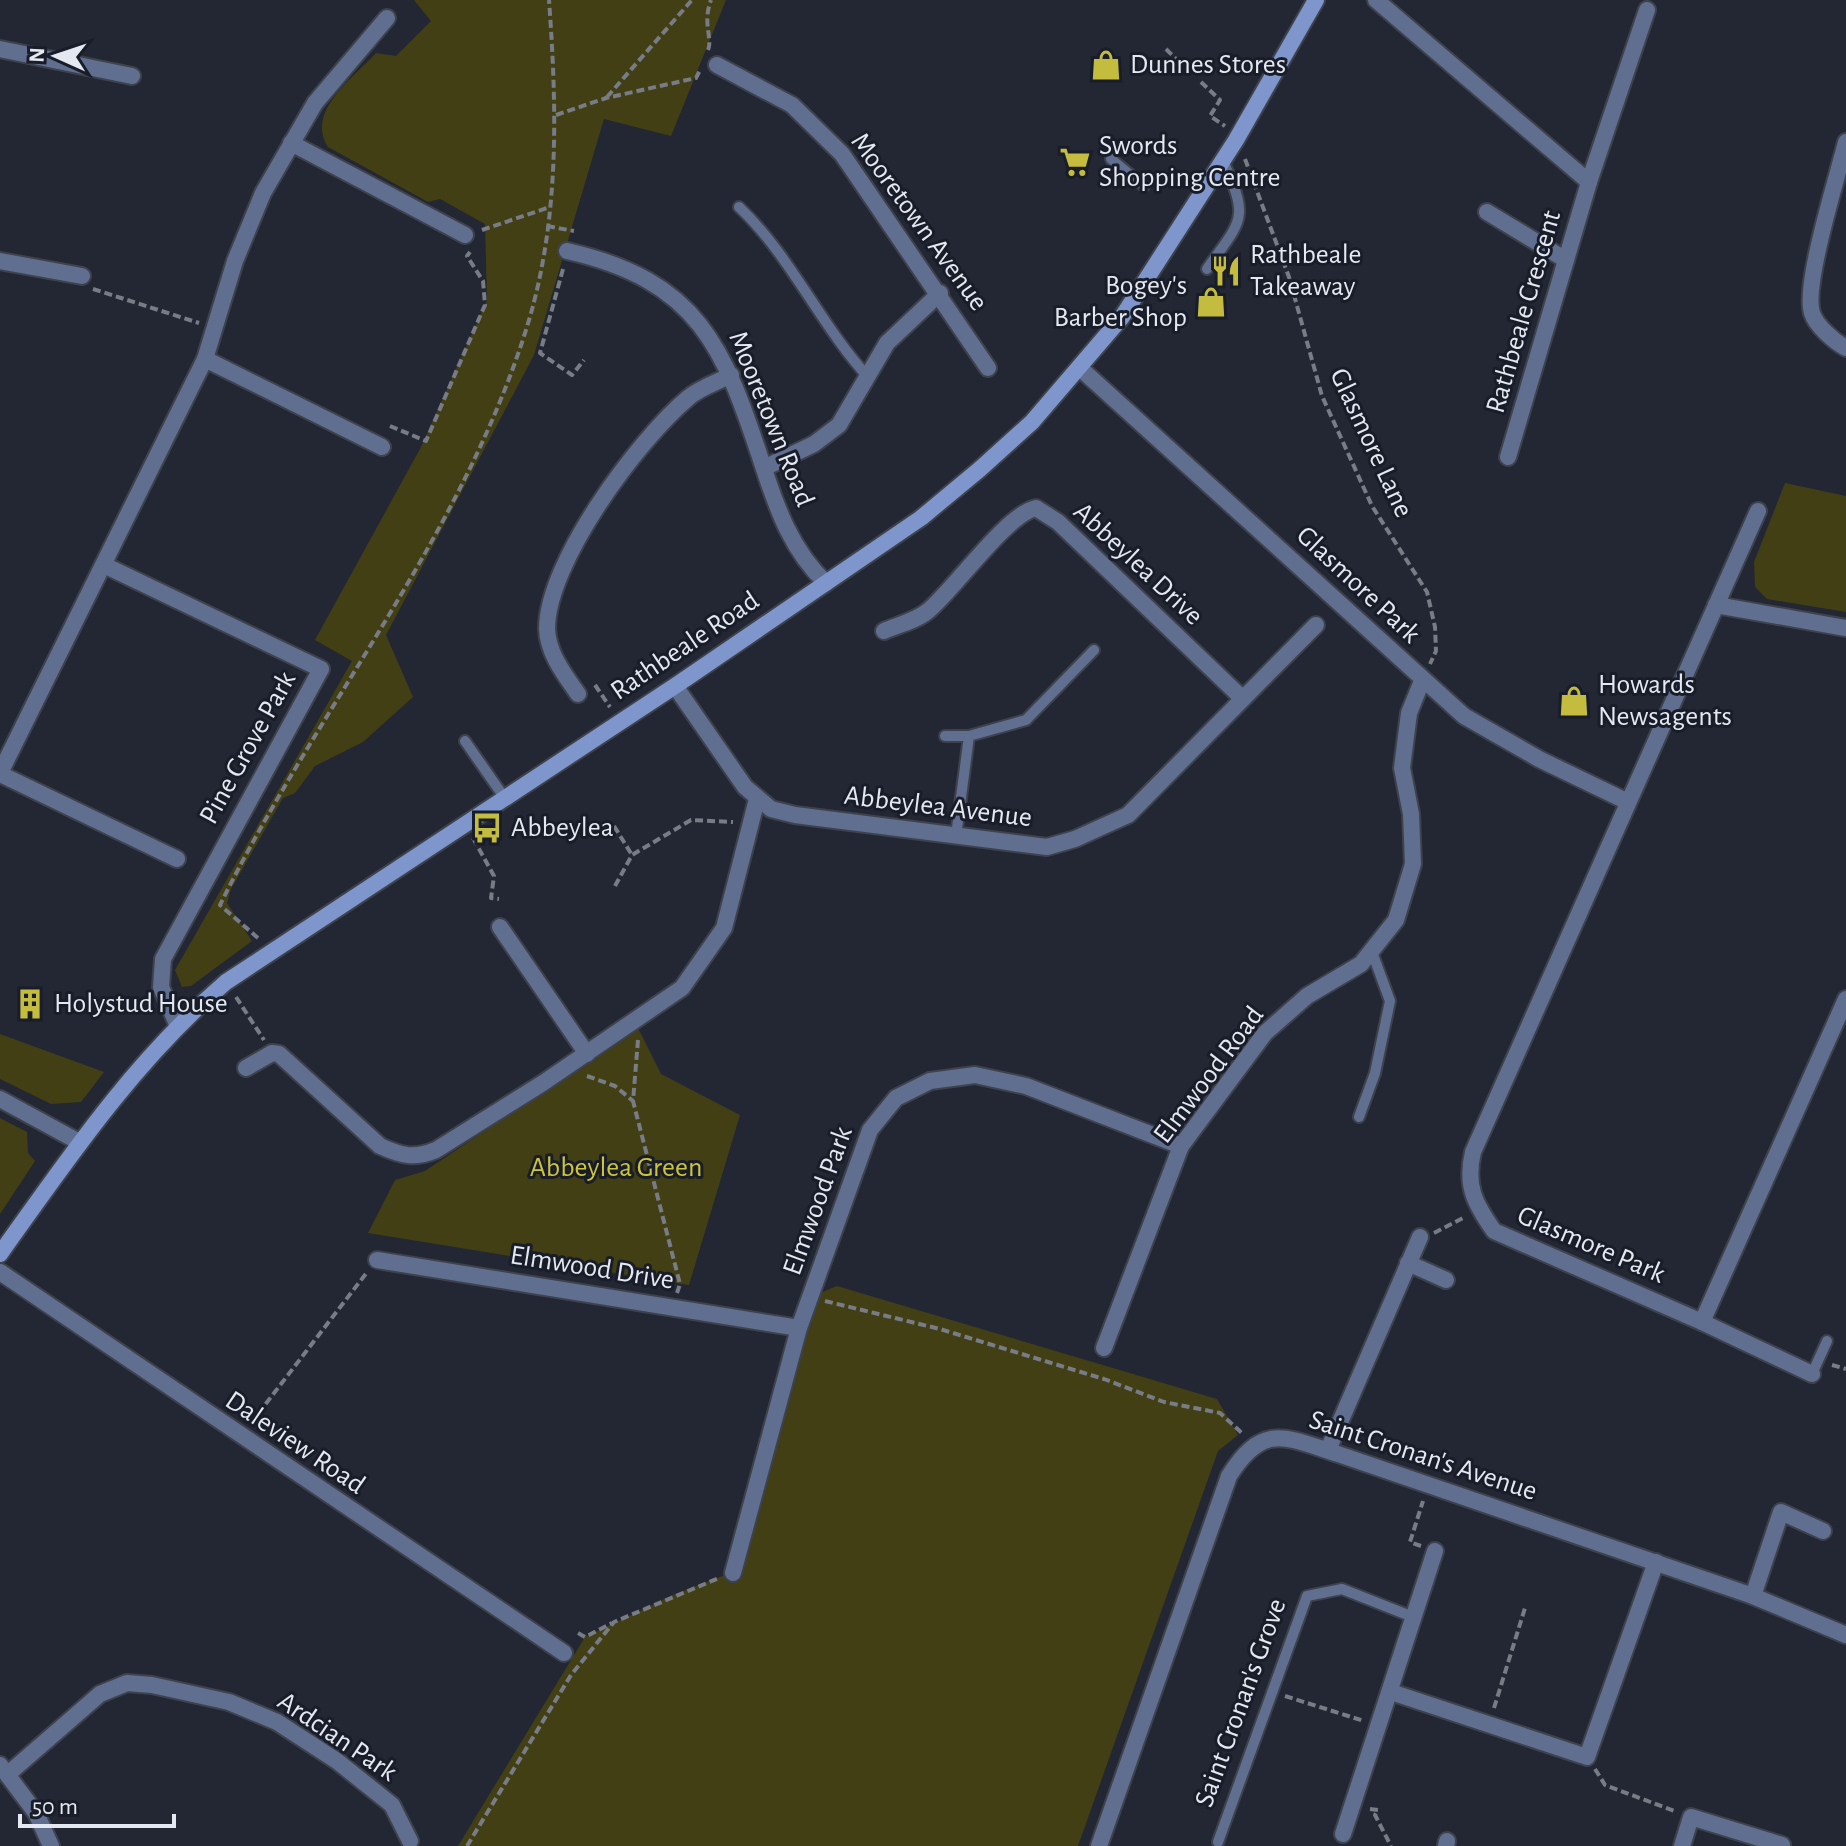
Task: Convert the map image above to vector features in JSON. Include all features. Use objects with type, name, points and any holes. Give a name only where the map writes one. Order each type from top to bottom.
[{"type":"main road","name":"Rathbeale Road","points":[[0,1254],[79,1142],[177,1024],[226,982],[675,686],[921,518],[1032,422],[1081,369],[1122,317],[1240,135],[1316,0]]},
{"type":"street","name":"Rathbeale Crescent","points":[[1376,0],[1589,182]]},
{"type":"street","name":"Rathbeale Crescent","points":[[1508,457],[1589,182],[1647,10]]},
{"type":"street","points":[[177,859],[0,773],[106,566],[205,359],[235,261],[263,193],[315,103],[387,18]]},
{"type":"street","points":[[0,49],[132,76]]},
{"type":"street","name":"Mooretown Avenue","points":[[717,65],[792,105],[842,154],[940,293],[988,368]]},
{"type":"street","points":[[1846,142],[1814,273],[1812,312],[1826,332],[1846,348]]},
{"type":"street","points":[[291,143],[472,239]]},
{"type":"street","points":[[1487,212],[1566,260]]},
{"type":"street","name":"Mooretown Road","points":[[567,251],[622,266],[654,281],[678,299],[708,331],[731,375],[782,521],[826,583]]},
{"type":"street","points":[[0,261],[82,276]]},
{"type":"street","points":[[764,468],[814,444],[839,425],[887,343],[940,293]]},
{"type":"street","points":[[205,359],[382,447]]},
{"type":"street","name":"Glasmore Park","points":[[1081,369],[1422,681],[1477,723],[1539,759],[1626,801]]},
{"type":"street","points":[[578,694],[555,662],[547,631],[551,601],[578,535],[623,471],[689,396],[731,375]]},
{"type":"street","name":"Abbeylea Drive","points":[[884,631],[927,613],[1005,530],[1027,510],[1036,508],[1058,522],[1242,698]]},
{"type":"street","name":"Glasmore Park","points":[[1758,511],[1626,801],[1473,1152],[1468,1182],[1478,1209],[1494,1231],[1812,1374]]},
{"type":"street","name":"Pine Grove Park","points":[[106,566],[321,669],[163,959],[161,987],[177,1024]]},
{"type":"street","points":[[1716,605],[1846,628]]},
{"type":"street","name":"Abbeylea Avenue","points":[[757,799],[771,809],[795,815],[1047,847],[1098,830],[1128,815],[1316,625]]},
{"type":"street","name":"Elmwood Road","points":[[1104,1348],[1181,1146],[1265,1033],[1307,996],[1361,964],[1396,920],[1413,864],[1411,814],[1402,768],[1409,713],[1422,681]]},
{"type":"street","points":[[246,1068],[272,1053],[287,1059],[311,1086],[380,1146],[400,1155],[418,1157],[436,1150],[587,1054],[640,1014],[682,988],[724,928],[757,799],[675,686]]},
{"type":"street","points":[[500,927],[587,1054]]},
{"type":"street","points":[[1702,1322],[1846,999]]},
{"type":"street","name":"Elmwood Park","points":[[733,1573],[799,1328],[870,1130],[896,1098],[930,1081],[975,1075],[1026,1086],[1181,1146]]},
{"type":"street","points":[[0,1099],[79,1142]]},
{"type":"street","points":[[1328,1450],[1420,1237]]},
{"type":"street","name":"Elmwood Drive","points":[[377,1260],[799,1328]]},
{"type":"street","points":[[1408,1263],[1446,1280]]},
{"type":"street","name":"Daleview Road","points":[[0,1272],[564,1653]]},
{"type":"street","name":"Saint Cronan's Avenue","points":[[1254,1445],[1284,1437],[1328,1450],[1753,1596],[1846,1635]]},
{"type":"street","points":[[1099,1846],[1229,1476],[1245,1451],[1254,1445]]},
{"type":"street","points":[[1753,1596],[1781,1512],[1823,1531]]},
{"type":"street","points":[[1343,1834],[1435,1551]]},
{"type":"street","points":[[1391,1692],[1587,1757],[1656,1562]]},
{"type":"street","name":"Ardcian Park","points":[[51,1846],[36,1813],[4,1769],[100,1694],[127,1683],[152,1685],[229,1702],[277,1722],[337,1761],[392,1805],[410,1841]]},
{"type":"street","points":[[1682,1846],[1691,1817],[1782,1845]]},
{"type":"lane","points":[[1111,159],[1144,186]]},
{"type":"lane","points":[[1207,269],[1241,221],[1239,195],[1223,161]]},
{"type":"lane","points":[[739,207],[772,242],[850,357],[869,378]]},
{"type":"lane","points":[[945,736],[969,736],[1026,720],[1094,650]]},
{"type":"lane","points":[[956,836],[969,736]]},
{"type":"lane","points":[[465,741],[504,797]]},
{"type":"lane","points":[[1359,1117],[1375,1073],[1390,1001],[1372,952]]},
{"type":"lane","points":[[1812,1374],[1827,1341]]},
{"type":"lane","name":"Saint Cronan's Grove","points":[[1218,1842],[1307,1596],[1342,1589],[1413,1617]]},
{"type":"path","points":[[270,953],[220,905],[408,585],[467,473],[527,328],[550,207],[556,115],[549,0]]},
{"type":"path","points":[[606,98],[692,0]]},
{"type":"path","points":[[556,115],[606,98],[696,78],[711,43],[705,21],[711,0]]},
{"type":"path","points":[[1166,49],[1181,64]]},
{"type":"path","points":[[1201,82],[1220,100],[1210,116],[1240,135]]},
{"type":"path","name":"Glasmore Lane","points":[[1240,135],[1255,145],[1244,161],[1289,277],[1322,396],[1372,506],[1427,592],[1436,651],[1422,681]]},
{"type":"path","points":[[390,426],[426,441],[485,305],[483,281],[467,256],[472,239],[483,226],[550,207]]},
{"type":"path","points":[[547,226],[574,231]]},
{"type":"path","points":[[567,251],[540,353],[572,375],[584,360]]},
{"type":"path","points":[[82,276],[87,288],[215,327]]},
{"type":"path","points":[[587,673],[610,707],[612,726]]},
{"type":"path","points":[[615,886],[632,855],[691,820],[749,823]]},
{"type":"path","points":[[465,823],[494,876],[491,898],[499,899]]},
{"type":"path","points":[[614,826],[632,855]]},
{"type":"path","points":[[226,982],[272,1053]]},
{"type":"path","points":[[640,1014],[633,1101],[680,1284],[674,1307]]},
{"type":"path","points":[[587,1054],[578,1079],[590,1076],[615,1086],[633,1101]]},
{"type":"path","points":[[1420,1237],[1441,1231],[1478,1209]]},
{"type":"path","points":[[240,1437],[377,1260]]},
{"type":"path","points":[[810,1297],[940,1329],[1104,1379],[1164,1402],[1220,1413],[1254,1445]]},
{"type":"path","points":[[1425,1496],[1410,1542],[1435,1551]]},
{"type":"path","points":[[578,1633],[585,1637],[733,1573]]},
{"type":"path","points":[[1489,1724],[1525,1608]]},
{"type":"path","points":[[467,1846],[571,1675],[614,1622]]},
{"type":"path","points":[[1271,1692],[1378,1725]]},
{"type":"path","points":[[1587,1757],[1605,1785],[1691,1817]]},
{"type":"path","points":[[1352,1805],[1378,1810],[1375,1815],[1391,1846]]},
{"type":"green space","points":[[414,0],[726,0],[671,136],[604,119],[534,355],[386,635],[413,697],[363,742],[315,766],[295,793],[283,798],[231,889],[227,903],[252,941],[191,986],[182,987],[175,970],[352,661],[315,640],[421,447],[487,300],[485,224],[440,199],[428,202],[328,147],[323,134],[327,108],[345,84],[376,53],[396,56],[431,21]]},
{"type":"green space","points":[[1785,483],[1846,496],[1846,612],[1767,599],[1755,587],[1754,562]]},
{"type":"green space","name":"Abbeylea Green","points":[[638,1028],[661,1074],[740,1115],[689,1285],[368,1233],[395,1180],[425,1171]]},
{"type":"green space","points":[[0,1034],[104,1072],[81,1102],[51,1104],[0,1079]]},
{"type":"green space","points":[[0,1118],[27,1132],[28,1153],[35,1161],[0,1214]]},
{"type":"green space","points":[[837,1286],[1217,1399],[1238,1435],[1218,1451],[1078,1846],[458,1846],[585,1637],[675,1594],[733,1572],[810,1297]]},
{"type":"place","name":"Dunnes Stores","points":[[1106,65]]},
{"type":"place","name":"Swords Shopping Centre","points":[[1075,162]]},
{"type":"place","name":"Rathbeale Takeaway","points":[[1226,271]]},
{"type":"place","name":"Bogey's Barber Shop","points":[[1211,302]]},
{"type":"place","name":"Howards Newsagents","points":[[1574,701]]},
{"type":"place","name":"Abbeylea","points":[[487,828]]},
{"type":"place","name":"Holystud House","points":[[30,1004]]}]
